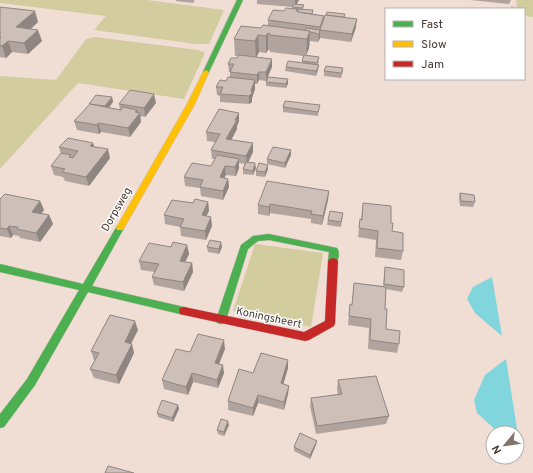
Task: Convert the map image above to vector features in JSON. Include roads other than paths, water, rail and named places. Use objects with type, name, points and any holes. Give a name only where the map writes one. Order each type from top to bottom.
[{"type":"street","name":"Dorpsweg","points":[[0,423],[31,382],[191,104],[240,0]]},
{"type":"street","name":"Koningsheert","points":[[0,268],[84,289],[221,320],[305,337],[330,323],[334,250],[269,237],[256,238],[244,247],[221,320]]},
{"type":"water","points":[[492,277],[502,336],[475,313],[467,299],[473,287]]},
{"type":"water","points":[[506,359],[516,425],[490,425],[477,413],[474,400],[485,375]]}]
